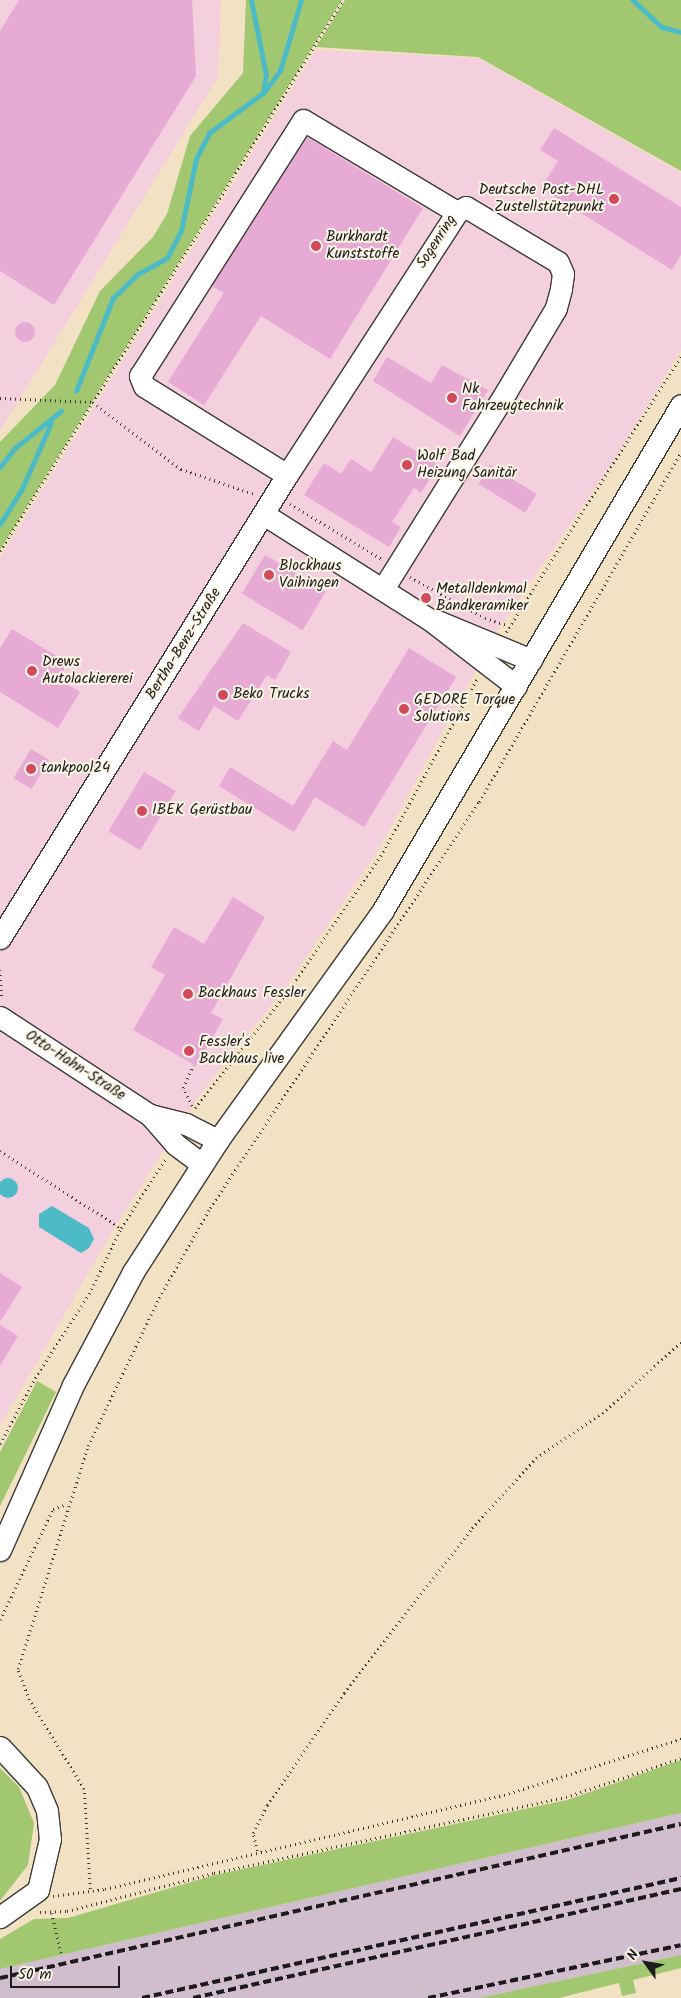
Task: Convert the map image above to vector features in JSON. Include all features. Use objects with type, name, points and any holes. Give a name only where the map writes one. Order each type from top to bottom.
[{"type":"street","points":[[287,476],[144,386],[140,376],[303,120],[457,212]]},
{"type":"street","name":"Sogenring","points":[[269,507],[457,212],[466,207],[480,213],[558,262],[563,274],[556,308],[383,589]]},
{"type":"street","points":[[0,1550],[32,1472],[106,1321],[218,1140],[383,910],[681,405]]},
{"type":"street","points":[[269,507],[383,589],[429,619],[486,666],[516,686]]},
{"type":"street","name":"Bertha-Benz-Straße","points":[[0,938],[269,507]]},
{"type":"street","points":[[429,619],[499,645],[531,660]]},
{"type":"street","name":"Otto-Hahn-Straße","points":[[0,1017],[150,1115],[175,1144],[202,1164]]},
{"type":"street","name":"Otto-Hahn-Straße","points":[[150,1115],[191,1116],[218,1140]]},
{"type":"street","points":[[0,1747],[26,1770],[47,1811],[50,1839],[32,1896],[0,1917]]},
{"type":"path","points":[[0,551],[343,0]]},
{"type":"path","points":[[499,645],[681,356]]},
{"type":"path","points":[[0,398],[93,402],[181,469],[269,507]]},
{"type":"path","points":[[90,1889],[84,1789],[29,1700],[18,1669],[67,1504],[114,1386],[210,1208],[480,802],[681,452]]},
{"type":"path","points":[[191,1116],[290,988],[383,852],[486,666]]},
{"type":"path","points":[[191,1116],[184,1088],[193,1065]]},
{"type":"path","points":[[0,1444],[35,1378],[89,1294],[121,1228],[175,1144]]},
{"type":"path","points":[[0,1151],[121,1228]]},
{"type":"path","points":[[257,1851],[253,1833],[267,1805],[344,1693],[472,1528],[536,1458],[606,1410],[681,1342]]},
{"type":"path","points":[[0,1620],[54,1509],[67,1504]]},
{"type":"path","points":[[681,1739],[504,1795],[90,1889],[67,1896],[32,1896],[29,1911],[52,1912],[557,1800],[681,1758]]},
{"type":"path","points":[[52,1912],[61,1953]]},
{"type":"shaded area","points":[[0,0],[221,0],[218,77],[0,431]]},
{"type":"shaded area","points":[[316,50],[478,58],[681,173],[681,350],[614,460],[497,631],[379,849],[287,985],[198,1097],[113,1230],[0,1426],[0,558]]},
{"type":"shaded area","points":[[681,1813],[681,1955],[479,1998],[0,1998],[0,1969]]},
{"type":"green space","points":[[246,0],[342,0],[0,550],[0,442],[55,385],[100,291],[153,237],[167,214],[190,136],[243,73]]},
{"type":"green space","points":[[345,0],[681,0],[681,171],[478,57],[316,47]]},
{"type":"green space","points":[[37,1381],[56,1392],[0,1506],[0,1452]]},
{"type":"green space","points":[[681,1760],[681,1813],[0,1969],[0,1939],[34,1919],[68,1918],[215,1875],[567,1800]]},
{"type":"green space","points":[[0,1768],[19,1787],[34,1823],[28,1865],[0,1901]]},
{"type":"green space","points":[[681,1955],[681,1968],[633,1980],[636,1993],[622,1996],[619,1983],[559,1998],[479,1998]]},
{"type":"water","points":[[4,1178],[12,1178],[18,1184],[18,1192],[12,1198],[4,1198],[-2,1192],[-2,1184]]},
{"type":"water","points":[[52,1206],[89,1228],[94,1239],[89,1248],[81,1253],[39,1227],[39,1214]]},
{"type":"building","points":[[19,0],[192,0],[196,76],[54,305],[0,271],[0,31]]},
{"type":"building","name":"Deutsche Post-DHL Zustellstützpunkt","points":[[554,128],[681,207],[681,255],[672,270],[541,188],[558,161],[540,150]]},
{"type":"building","name":"Burkhardt Kunststoffe","points":[[307,137],[423,208],[330,359],[261,316],[204,405],[168,382],[224,293],[212,286]]},
{"type":"building","points":[[25,322],[32,325],[35,332],[32,339],[25,342],[18,339],[15,332],[18,325]]},
{"type":"building","name":"Nk Fahrzeugtechnik","points":[[387,357],[431,383],[442,365],[488,390],[460,436],[373,381]]},
{"type":"building","points":[[393,437],[438,465],[421,493],[414,488],[392,522],[401,527],[389,547],[304,495],[324,463],[341,474],[351,459],[371,472]]},
{"type":"building","points":[[490,465],[537,494],[525,513],[478,484]]},
{"type":"building","points":[[265,555],[326,592],[303,630],[242,594]]},
{"type":"building","points":[[243,623],[291,652],[275,680],[267,675],[238,721],[214,706],[199,731],[178,718]]},
{"type":"building","name":"Drews Autolackiererei","points":[[12,629],[68,663],[59,679],[80,692],[58,728],[0,692],[0,648]]},
{"type":"building","name":"GEDORE Torque Solutions","points":[[409,648],[456,677],[364,827],[315,797],[294,832],[219,786],[230,767],[293,806],[333,741],[347,750]]},
{"type":"building","name":"tankpool24","points":[[31,749],[49,760],[31,789],[13,778]]},
{"type":"building","name":"IBEK Gerüstbau","points":[[144,772],[176,791],[140,850],[108,831]]},
{"type":"building","name":"Backhaus Fessler","points":[[233,897],[265,917],[211,1013],[223,1019],[196,1066],[133,1030],[165,975],[151,967],[174,927],[204,944]]},
{"type":"building","points":[[0,1273],[22,1287],[0,1322]]},
{"type":"building","points":[[0,1325],[18,1336],[0,1366]]},
{"type":"waterway","points":[[76,391],[113,298],[138,274],[167,258],[181,231],[196,159],[209,133],[263,93],[266,75],[251,0]]},
{"type":"waterway","points":[[264,92],[280,71],[301,0]]},
{"type":"waterway","points":[[633,0],[662,27],[681,32]]},
{"type":"waterway","points":[[0,467],[15,448],[61,411]]},
{"type":"waterway","points":[[0,524],[21,491],[51,423]]},
{"type":"railway","points":[[0,1978],[681,1824]]},
{"type":"railway","points":[[142,1998],[681,1878]]},
{"type":"railway","points":[[193,1998],[681,1889]]},
{"type":"railway","points":[[428,1998],[681,1945]]},
{"type":"place","name":"Deutsche Post-DHL Zustellstützpunkt","points":[[614,199]]},
{"type":"place","name":"Burkhardt Kunststoffe","points":[[316,246]]},
{"type":"place","name":"Nk Fahrzeugtechnik","points":[[452,398]]},
{"type":"place","name":"Wolf Bad Heizung Sanitär","points":[[407,465]]},
{"type":"place","name":"Blockhaus Vaihingen","points":[[269,575]]},
{"type":"place","name":"Metalldenkmal Bandkeramiker","points":[[426,598]]},
{"type":"place","name":"Drews Autolackiererei","points":[[32,671]]},
{"type":"place","name":"Beko Trucks","points":[[223,695]]},
{"type":"place","name":"GEDORE Torque Solutions","points":[[404,709]]},
{"type":"place","name":"tankpool24","points":[[31,769]]},
{"type":"place","name":"IBEK Gerüstbau","points":[[142,811]]},
{"type":"place","name":"Backhaus Fessler","points":[[188,994]]},
{"type":"place","name":"Fessler's Backhaus live","points":[[189,1051]]}]
